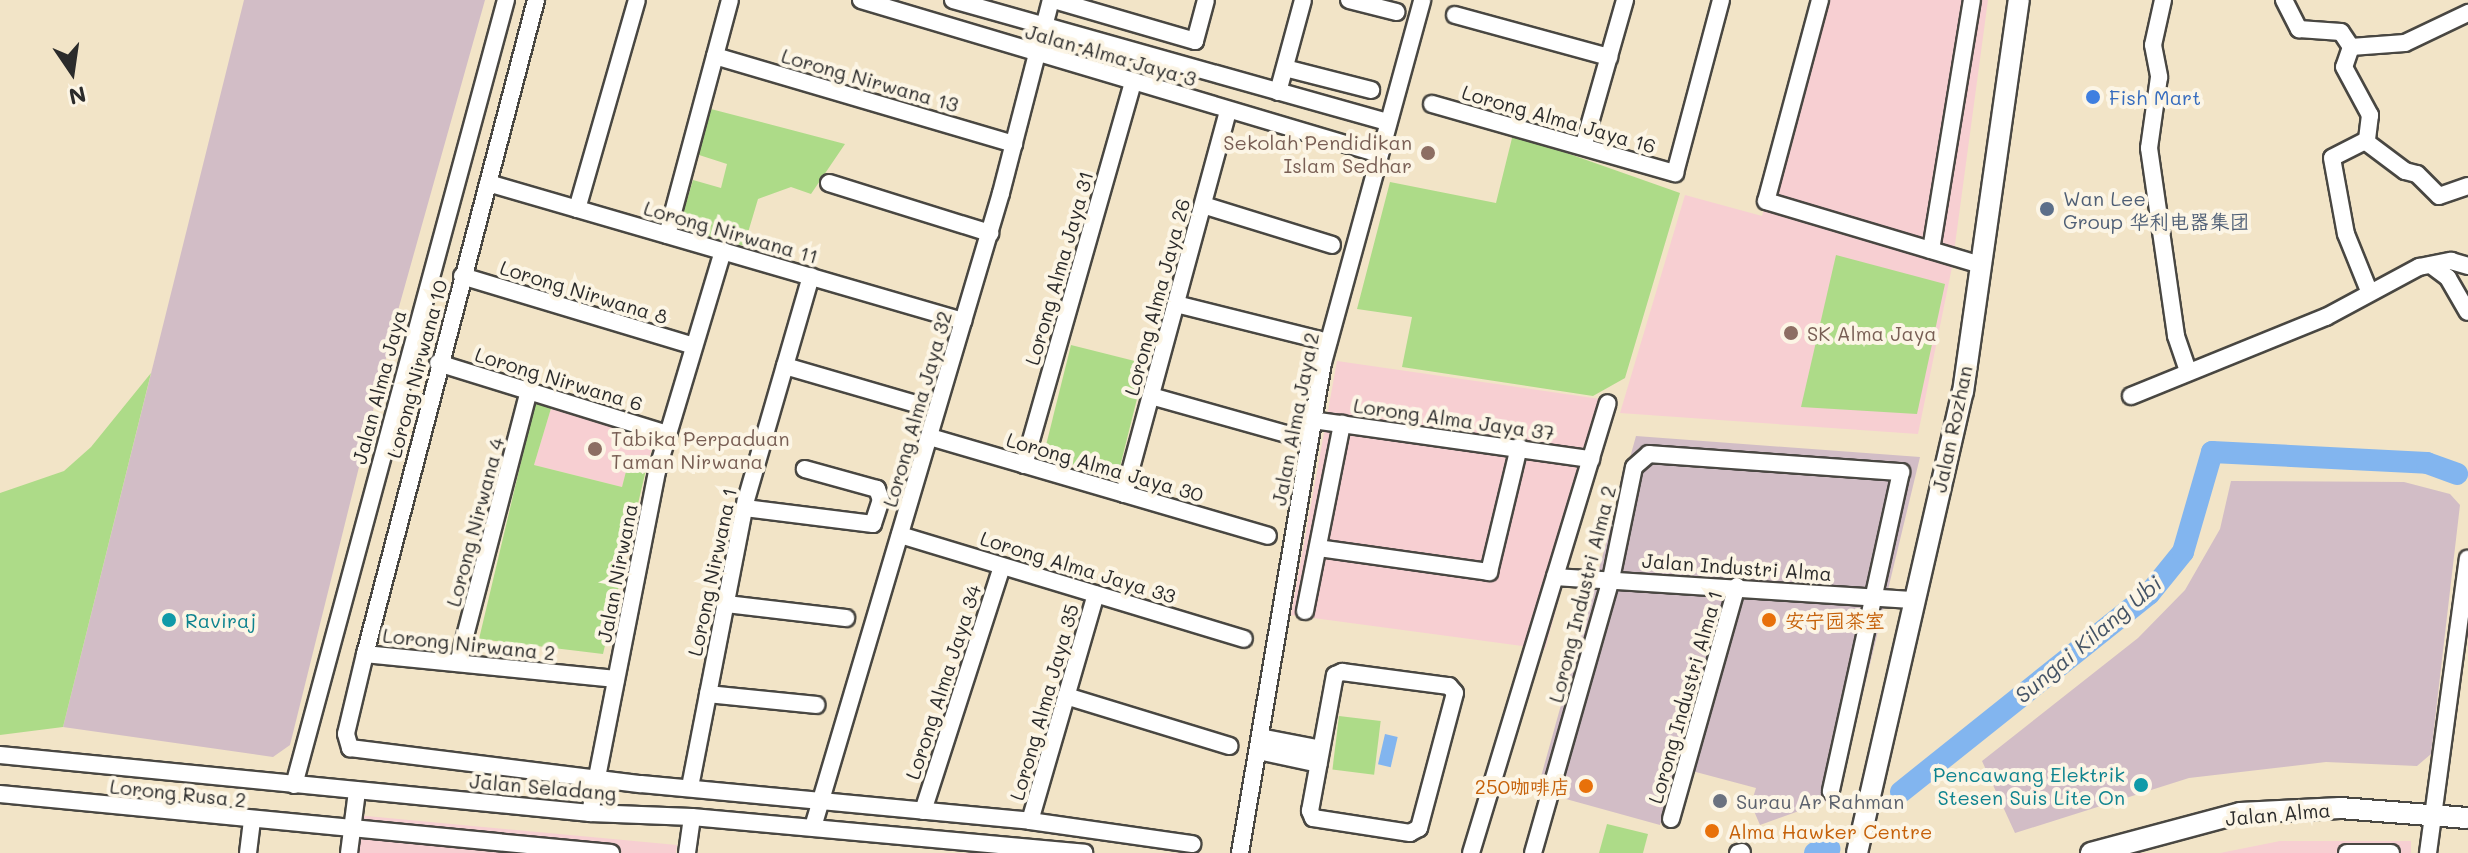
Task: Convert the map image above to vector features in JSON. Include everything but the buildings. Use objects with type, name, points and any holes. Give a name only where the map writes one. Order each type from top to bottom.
[{"type":"main road","name":"Jalan Rozhan","points":[[1859,850],[1963,392],[1978,264],[2019,0]]},
{"type":"main road","name":"Jalan Alma","points":[[2091,853],[2240,813],[2340,808],[2434,812],[2468,818]]},
{"type":"street","name":"Jalan Alma Jaya","points":[[294,785],[506,0]]},
{"type":"street","name":"Lorong Nirwana 10","points":[[350,748],[346,734],[365,654],[438,363],[536,0]]},
{"type":"street","points":[[577,209],[637,0]]},
{"type":"street","points":[[667,235],[730,0]]},
{"type":"street","name":"Jalan Alma Jaya 3","points":[[861,0],[1037,55],[1379,154]]},
{"type":"street","name":"Jalan Alma Jaya 3","points":[[953,0],[1044,29],[1388,122]]},
{"type":"street","name":"Jalan Alma Jaya 3","points":[[1053,0],[1105,7],[1195,41],[1206,0]]},
{"type":"street","name":"Lorong Alma Jaya 32","points":[[813,827],[990,233],[1053,0]]},
{"type":"street","points":[[1278,92],[1303,0]]},
{"type":"street","points":[[1349,0],[1396,12]]},
{"type":"street","name":"Jalan Alma Jaya 2","points":[[1240,853],[1312,420],[1328,342],[1422,0]]},
{"type":"street","points":[[1584,144],[1625,0]]},
{"type":"street","name":"Lorong Alma Jaya 16","points":[[1432,104],[1584,144],[1675,173],[1721,0]]},
{"type":"street","points":[[1820,0],[1766,201],[1978,264]]},
{"type":"street","points":[[1931,250],[1972,0]]},
{"type":"street","points":[[2163,0],[2153,45],[2159,77],[2149,148],[2176,336],[2188,370]]},
{"type":"street","points":[[2284,0],[2299,29],[2341,32],[2351,47]]},
{"type":"street","points":[[2351,47],[2405,43],[2468,13]]},
{"type":"street","points":[[1455,15],[1609,57]]},
{"type":"street","points":[[2351,47],[2344,67],[2370,115],[2365,141]]},
{"type":"street","name":"Lorong Nirwana 13","points":[[715,56],[1014,144]]},
{"type":"street","points":[[1285,68],[1371,90]]},
{"type":"street","name":"Lorong Alma Jaya 31","points":[[1024,465],[1133,82]]},
{"type":"street","name":"Lorong Alma Jaya 26","points":[[1124,494],[1228,111]]},
{"type":"street","points":[[2365,141],[2332,158],[2346,234],[2369,291]]},
{"type":"street","points":[[2365,141],[2405,171],[2417,174],[2439,196],[2468,186]]},
{"type":"street","name":"Lorong Nirwana 11","points":[[488,183],[963,321]]},
{"type":"street","points":[[829,183],[990,233]]},
{"type":"street","points":[[1203,205],[1332,245]]},
{"type":"street","name":"Jalan Nirwana","points":[[590,813],[668,434],[723,251]]},
{"type":"street","points":[[2131,396],[2188,370],[2326,317],[2369,291],[2431,265],[2451,261],[2468,266]]},
{"type":"street","points":[[2431,265],[2448,278],[2468,312]]},
{"type":"street","name":"Lorong Nirwana 8","points":[[462,276],[694,346]]},
{"type":"street","name":"Lorong Nirwana 1","points":[[690,787],[745,508],[811,276]]},
{"type":"street","points":[[1176,304],[1328,342]]},
{"type":"street","name":"Lorong Nirwana 6","points":[[438,363],[668,434]]},
{"type":"street","points":[[785,366],[916,404]]},
{"type":"street","name":"Lorong Nirwana 4","points":[[458,663],[529,391]]},
{"type":"street","points":[[1151,396],[1286,434]]},
{"type":"street","points":[[1471,853],[1608,403]]},
{"type":"street","name":"Lorong Alma Jaya 37","points":[[1312,420],[1591,459]]},
{"type":"street","points":[[1305,611],[1342,424]]},
{"type":"street","name":"Lorong Alma Jaya 30","points":[[930,437],[1268,536]]},
{"type":"street","points":[[1318,548],[1489,572],[1519,447]]},
{"type":"street","name":"Lorong Industri Alma 2","points":[[1533,853],[1611,579],[1634,467],[1649,454],[1901,472]]},
{"type":"street","points":[[745,508],[873,524],[881,500],[877,489],[805,469]]},
{"type":"street","name":"Jalan Rozhan","points":[[1831,791],[1901,472]]},
{"type":"street","name":"Lorong Alma Jaya 33","points":[[900,535],[1244,639]]},
{"type":"street","name":"Lorong Alma Jaya 34","points":[[923,811],[1002,566]]},
{"type":"street","points":[[2428,853],[2467,569]]},
{"type":"street","name":"Jalan Industri Alma","points":[[1555,577],[1737,586],[1915,600]]},
{"type":"street","name":"Lorong Industri Alma 1","points":[[1671,819],[1737,586]]},
{"type":"street","name":"Lorong Alma Jaya 35","points":[[1030,821],[1096,594]]},
{"type":"street","points":[[726,604],[846,618]]},
{"type":"street","name":"Lorong Nirwana 2","points":[[365,654],[616,679]]},
{"type":"street","points":[[1335,675],[1449,686],[1455,693],[1419,828],[1410,833],[1313,818],[1320,757],[1335,675]]},
{"type":"street","points":[[708,694],[816,705]]},
{"type":"street","points":[[1066,696],[1230,746]]},
{"type":"street","points":[[1259,744],[1320,757]]},
{"type":"street","name":"Jalan Seladang","points":[[350,748],[597,779],[1030,821],[1192,844]]},
{"type":"street","name":"Jalan Seladang","points":[[0,755],[590,813],[692,817],[1084,853]]},
{"type":"street","points":[[349,853],[357,791]]},
{"type":"street","name":"Lorong Rusa 2","points":[[0,794],[352,830]]},
{"type":"street","points":[[687,853],[692,817]]},
{"type":"street","points":[[248,853],[252,821]]},
{"type":"street","points":[[352,830],[611,853]]},
{"type":"street","points":[[2347,853],[2391,853]]},
{"type":"shaded area","points":[[244,0],[485,0],[397,314],[290,745],[273,757],[63,727]]},
{"type":"shaded area","points":[[1820,0],[1988,0],[1952,267],[1918,434],[1620,413],[1685,195],[1762,216]]},
{"type":"shaded area","points":[[1337,361],[1614,401],[1545,649],[1291,615]]},
{"type":"shaded area","name":"Tabika Perpaduan Taman Nirwana","points":[[552,405],[643,427],[654,442],[648,461],[630,457],[622,487],[534,465]]},
{"type":"shaded area","points":[[1636,436],[1920,457],[1838,797],[1760,825],[1751,804],[1756,788],[1677,767],[1660,825],[1537,791]]},
{"type":"shaded area","points":[[2231,481],[2404,482],[2450,494],[2460,505],[2431,754],[2417,766],[2326,762],[2189,778],[2015,833],[1982,761],[2138,638],[2185,590],[2220,529]]},
{"type":"shaded area","points":[[356,815],[677,845],[676,853],[351,853]]},
{"type":"shaded area","points":[[2280,841],[2411,841],[2411,853],[2220,853]]},
{"type":"green space","points":[[707,108],[845,144],[811,194],[791,187],[758,199],[744,246],[687,230],[681,220],[693,180],[721,188],[727,164],[696,154]]},
{"type":"green space","points":[[1513,134],[1680,193],[1625,378],[1593,396],[1402,367],[1412,317],[1357,309],[1390,182],[1496,203]]},
{"type":"green space","points":[[1836,255],[1945,284],[1917,414],[1801,407]]},
{"type":"green space","points":[[1071,345],[1146,364],[1118,476],[1043,458]]},
{"type":"green space","points":[[151,373],[63,727],[0,735],[0,493],[64,471],[91,447]]},
{"type":"green space","points":[[536,399],[552,405],[534,465],[622,487],[630,456],[648,461],[603,654],[479,639]]},
{"type":"green space","points":[[1339,716],[1381,721],[1374,775],[1332,770]]},
{"type":"green space","points":[[1607,824],[1648,834],[1643,853],[1599,853]]},
{"type":"water","points":[[1385,734],[1398,737],[1391,767],[1378,764]]},
{"type":"waterway","name":"Sungai Kilang Ubi","points":[[1901,792],[2149,594],[2183,552],[2212,452],[2427,463],[2457,474]]},
{"type":"waterway","name":"Sungai Kilang Ubi","points":[[1815,853],[1829,849]]},
{"type":"place","name":"Fish Mart","points":[[2093,97]]},
{"type":"place","name":"Sekolah Pendidikan Islam Sedhar","points":[[1428,153]]},
{"type":"place","name":"Wan Lee Group 华利电器集团","points":[[2047,209]]},
{"type":"place","name":"SK Alma Jaya","points":[[1791,333]]},
{"type":"place","name":"Tabika Perpaduan Taman Nirwana","points":[[595,449]]},
{"type":"place","name":"Raviraj","points":[[169,620]]},
{"type":"place","name":"安宁园茶室","points":[[1769,620]]},
{"type":"place","name":"Pencawang Elektrik Stesen Suis Lite On","points":[[2141,785]]},
{"type":"place","name":"250咖啡店","points":[[1586,786]]},
{"type":"place","name":"Surau Ar Rahman","points":[[1720,801]]},
{"type":"place","name":"Alma Hawker Centre","points":[[1712,831]]}]
